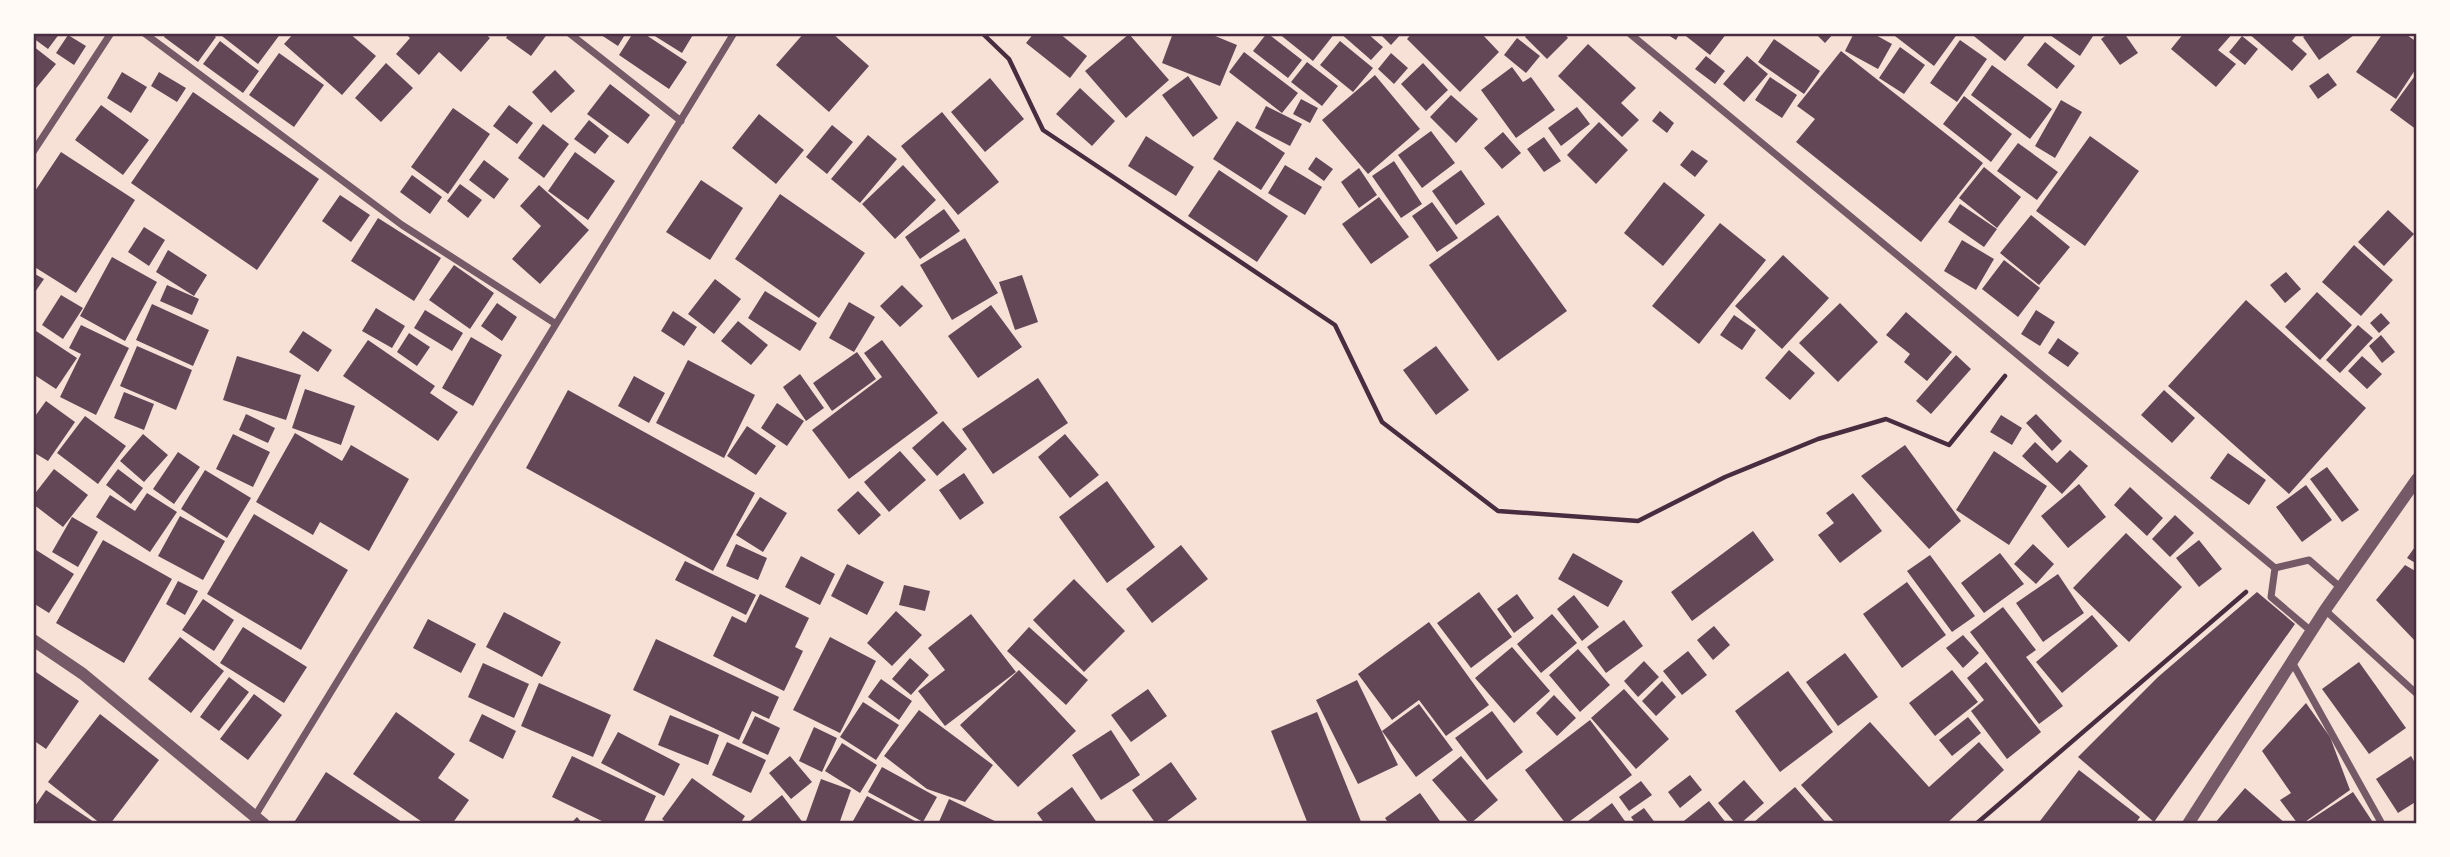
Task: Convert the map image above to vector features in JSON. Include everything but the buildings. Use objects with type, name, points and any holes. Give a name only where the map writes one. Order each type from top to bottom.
[{"type":"street","points":[[33,152],[111,33]]},
{"type":"street","points":[[144,33],[402,225],[556,324]]},
{"type":"street","points":[[569,33],[681,121]]},
{"type":"street","points":[[33,640],[83,674],[260,820],[556,324],[734,33]]},
{"type":"street","points":[[1629,33],[2275,568]]},
{"type":"street","points":[[2188,824],[2340,587],[2417,479]]},
{"type":"street","points":[[2275,568],[2309,560],[2340,587]]},
{"type":"street","points":[[2275,568],[2271,597],[2311,631]]},
{"type":"street","points":[[2325,610],[2417,694]]},
{"type":"street","points":[[2292,662],[2382,824]]},
{"type":"path","points":[[982,33],[1009,60],[1043,130],[1335,326],[1382,422],[1498,511],[1638,521],[1725,477],[1818,439],[1886,419],[1949,445],[2020,357]]},
{"type":"path","points":[[1976,824],[2275,568]]}]
